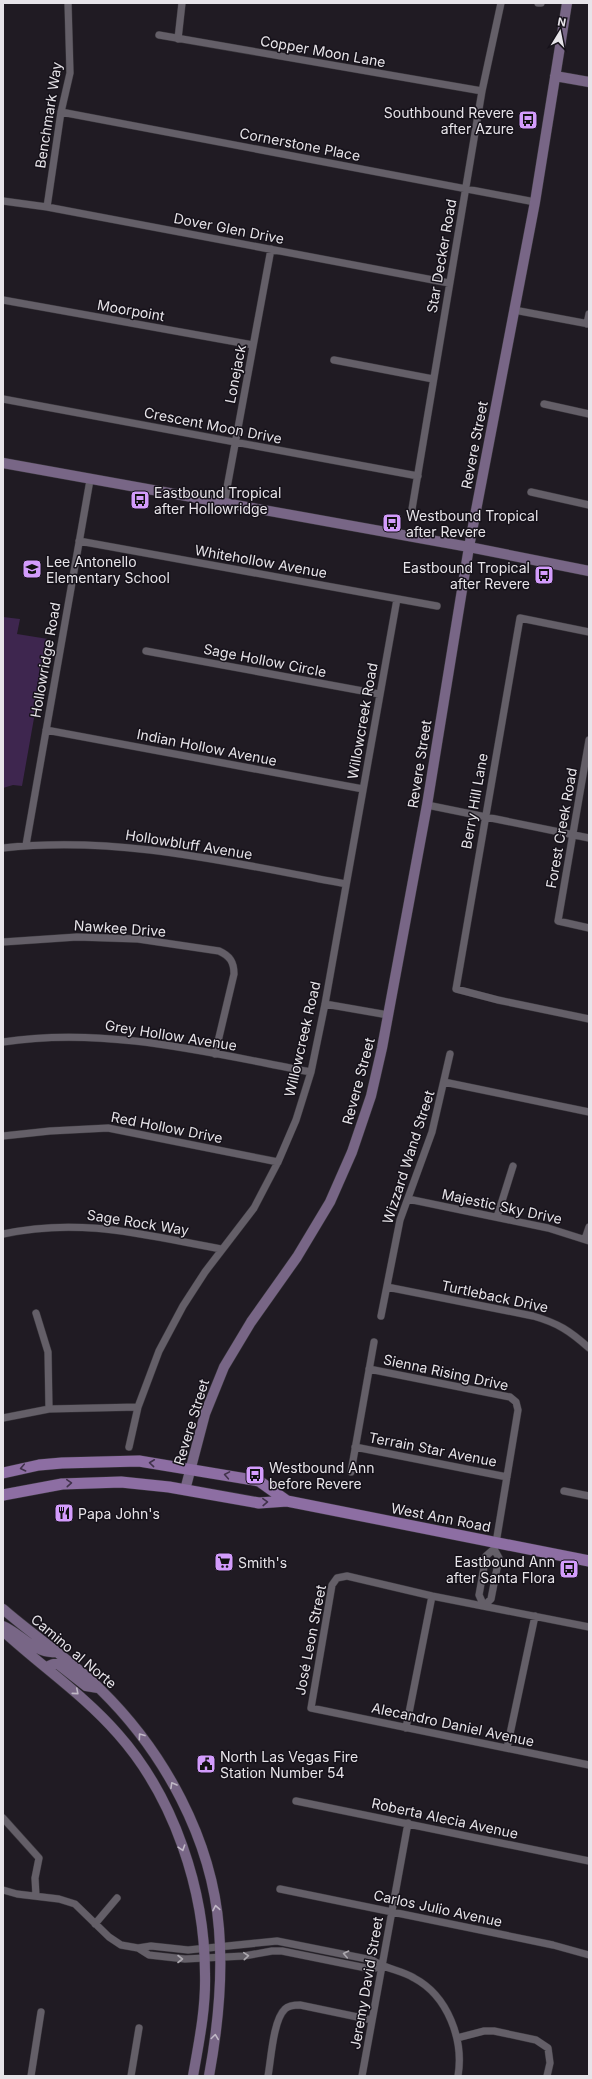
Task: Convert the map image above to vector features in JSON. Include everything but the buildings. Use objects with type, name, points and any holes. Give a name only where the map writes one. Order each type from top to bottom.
[{"type":"main road","name":"Revere Street","points":[[185,1490],[205,1414],[224,1367],[251,1322],[297,1257],[330,1202],[342,1178],[371,1096],[388,1015],[427,805],[469,547],[535,202],[567,3]]},
{"type":"main road","points":[[555,76],[589,82]]},
{"type":"main road","points":[[3,463],[90,480],[469,547],[589,571]]},
{"type":"main road","name":"West Ann Road","points":[[3,1474],[39,1465],[83,1461],[139,1462],[191,1469],[259,1481],[287,1501]]},
{"type":"main road","name":"West Ann Road","points":[[3,1496],[55,1485],[94,1482],[137,1483],[259,1503],[287,1501],[495,1546],[589,1561]]},
{"type":"main road","name":"Camino al Norte","points":[[3,1609],[98,1688],[134,1726],[163,1767],[177,1792],[192,1825],[208,1871],[219,1927],[220,1952],[218,2022],[209,2076]]},
{"type":"main road","points":[[3,1626],[12,1630],[34,1647],[48,1653],[56,1652]]},
{"type":"main road","points":[[3,1631],[82,1697],[119,1735],[156,1789],[176,1832],[186,1858],[199,1912],[205,1952],[202,2027],[194,2076]]},
{"type":"main road","points":[[46,1667],[58,1664],[86,1686],[98,1688]]},
{"type":"street","name":"Benchmark Way","points":[[47,207],[61,112],[70,73],[68,3]]},
{"type":"street","points":[[178,39],[182,3]]},
{"type":"street","name":"Star Decker Road","points":[[411,515],[482,91],[501,3]]},
{"type":"street","name":"Copper Moon Lane","points":[[159,35],[482,91]]},
{"type":"street","name":"Cornerstone Place","points":[[61,112],[535,202]]},
{"type":"street","name":"Dover Glen Drive","points":[[3,200],[449,283]]},
{"type":"street","name":"Lonejack","points":[[224,504],[271,249]]},
{"type":"street","name":"Moorpoint","points":[[3,300],[253,345]]},
{"type":"street","points":[[514,310],[588,324],[589,314]]},
{"type":"street","points":[[334,360],[433,379]]},
{"type":"street","name":"Crescent Moon Drive","points":[[3,399],[418,476]]},
{"type":"street","points":[[544,404],[589,414]]},
{"type":"street","name":"Hollowridge Road","points":[[26,846],[90,480]]},
{"type":"street","points":[[531,492],[589,505]]},
{"type":"street","name":"Whitehollow Avenue","points":[[79,541],[438,606]]},
{"type":"street","name":"Willowcreek Road","points":[[128,1447],[138,1407],[162,1344],[183,1306],[221,1249],[254,1208],[278,1162],[296,1120],[311,1072],[325,1004],[397,599]]},
{"type":"street","name":"Berry Hill Lane","points":[[589,632],[520,618],[484,818],[456,989],[498,1000],[589,1018]]},
{"type":"street","name":"Sage Hollow Circle","points":[[146,651],[380,694]]},
{"type":"street","name":"Indian Hollow Avenue","points":[[46,730],[363,789]]},
{"type":"street","name":"Forest Creek Road","points":[[589,740],[558,921],[589,928]]},
{"type":"street","points":[[427,805],[484,818],[589,838]]},
{"type":"street","name":"Hollowbluff Avenue","points":[[3,848],[67,844],[113,845],[160,850],[346,884]]},
{"type":"street","name":"Nawkee Drive","points":[[3,942],[77,937],[138,939],[219,951],[226,954],[232,960],[234,974],[215,1054]]},
{"type":"street","points":[[325,1004],[388,1015]]},
{"type":"street","name":"Grey Hollow Avenue","points":[[3,1042],[26,1038],[84,1036],[133,1040],[311,1072]]},
{"type":"street","name":"Wizzard Wand Street","points":[[381,1316],[400,1220],[432,1132],[450,1054]]},
{"type":"street","points":[[444,1082],[589,1112]]},
{"type":"street","name":"Red Hollow Drive","points":[[3,1136],[50,1131],[108,1128],[278,1162]]},
{"type":"street","points":[[497,1217],[513,1166]]},
{"type":"street","name":"Majestic Sky Drive","points":[[408,1199],[497,1217],[587,1240]]},
{"type":"street","name":"Sage Rock Way","points":[[3,1234],[25,1229],[66,1226],[106,1228],[221,1249]]},
{"type":"street","points":[[587,1240],[589,1227]]},
{"type":"street","name":"Turtleback Drive","points":[[387,1286],[549,1320],[574,1334],[589,1348]]},
{"type":"street","points":[[36,1313],[48,1352],[49,1409]]},
{"type":"street","points":[[351,1472],[374,1342]]},
{"type":"street","name":"Sienna Rising Drive","points":[[369,1369],[510,1397],[516,1402],[518,1410],[507,1477]]},
{"type":"street","points":[[3,1418],[49,1409],[98,1406],[138,1407]]},
{"type":"street","name":"Terrain Star Avenue","points":[[355,1447],[507,1477]]},
{"type":"street","points":[[484,1606],[491,1599],[499,1558],[495,1546],[507,1477]]},
{"type":"street","points":[[564,1491],[589,1496]]},
{"type":"street","points":[[484,1606],[479,1595],[486,1556],[495,1546]]},
{"type":"street","name":"José Leon Street","points":[[311,1708],[332,1584],[338,1578],[347,1576],[432,1596]]},
{"type":"street","points":[[406,1728],[432,1596],[589,1627]]},
{"type":"street","points":[[506,1748],[535,1616]]},
{"type":"street","name":"Alecandro Daniel Avenue","points":[[311,1708],[589,1765]]},
{"type":"street","name":"Roberta Alecia Avenue","points":[[296,1801],[589,1861]]},
{"type":"street","points":[[3,1818],[39,1858],[36,1878],[36,1896]]},
{"type":"street","name":"Jeremy David Street","points":[[362,2076],[408,1823]]},
{"type":"street","name":"Carlos Julio Avenue","points":[[280,1889],[553,1945],[589,1955]]},
{"type":"street","points":[[3,1890],[59,1899],[75,1904],[109,1937],[121,1945],[138,1948],[151,1946],[205,1952],[255,1955],[272,1950],[371,1969],[382,1966]]},
{"type":"street","points":[[96,1924],[117,1898]]},
{"type":"street","points":[[205,1952],[220,1952],[263,1941],[287,1942],[372,1960],[382,1966],[415,1978],[429,1988],[450,2017],[457,2038],[459,2055],[458,2076]]},
{"type":"street","points":[[268,2076],[277,2027],[280,2016],[285,2008],[292,2005],[300,2005],[372,2020]]},
{"type":"street","points":[[31,2076],[41,2012]]},
{"type":"street","points":[[131,2076],[139,2028]]},
{"type":"street","points":[[457,2038],[484,2031],[536,2040],[548,2048],[550,2063],[548,2076]]},
{"type":"shaded area","points":[[3,617],[20,619],[17,634],[48,639],[22,786],[13,785],[3,788]]},
{"type":"place","name":"Southbound Revere after Azure","points":[[528,120]]},
{"type":"place","name":"Eastbound Tropical after Hollowridge","points":[[140,500]]},
{"type":"place","name":"Westbound Tropical after Revere","points":[[392,523]]},
{"type":"place","name":"Lee Antonello Elementary School","points":[[32,569]]},
{"type":"place","name":"Eastbound Tropical after Revere","points":[[544,575]]},
{"type":"place","name":"Westbound Ann before Revere","points":[[255,1475]]},
{"type":"place","name":"Papa John's","points":[[64,1513]]},
{"type":"place","name":"Smith's","points":[[224,1562]]},
{"type":"place","name":"Eastbound Ann after Santa Flora","points":[[569,1569]]},
{"type":"place","name":"North Las Vegas Fire Station Number 54","points":[[206,1764]]}]
